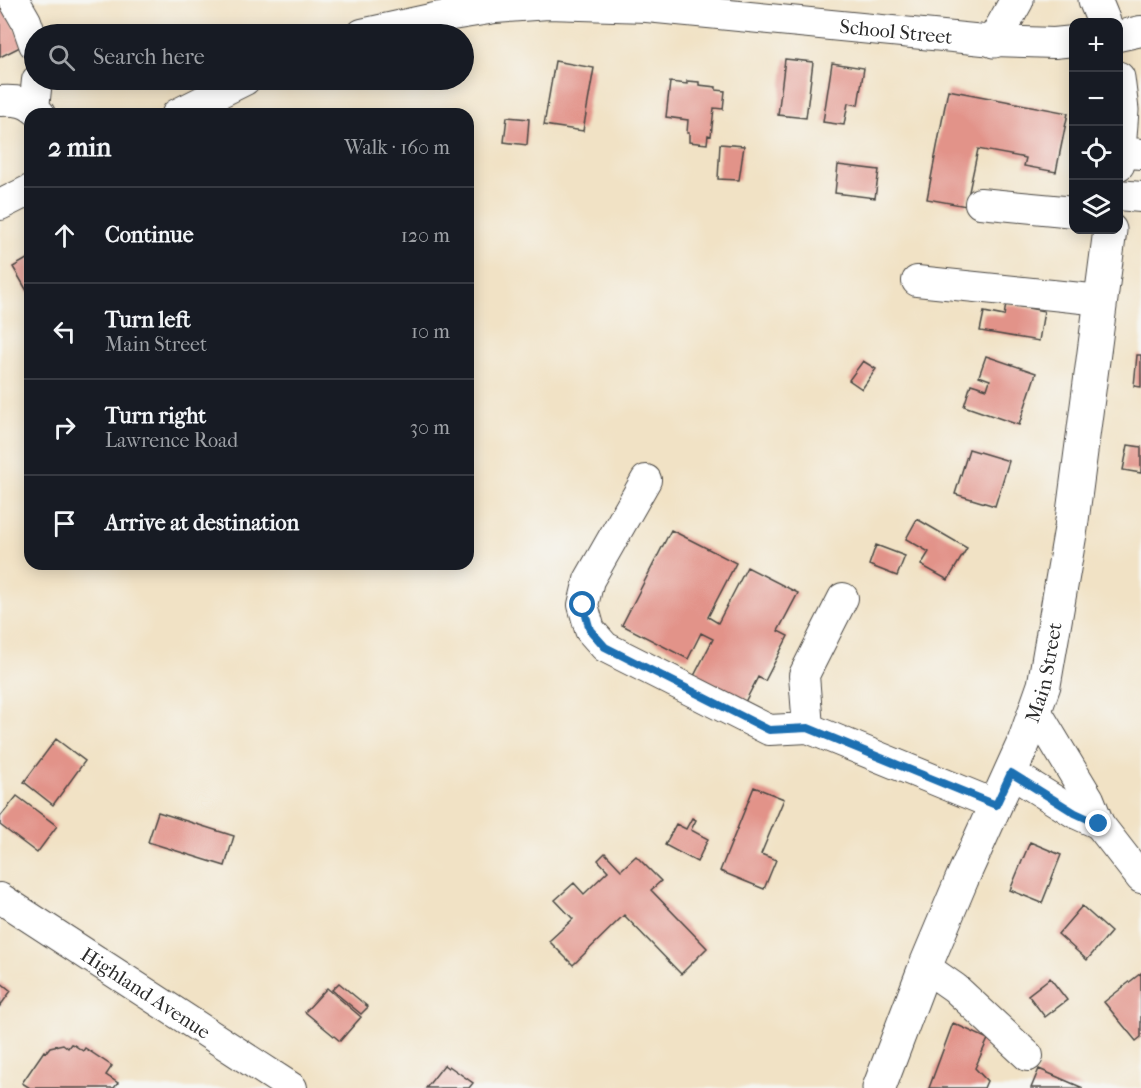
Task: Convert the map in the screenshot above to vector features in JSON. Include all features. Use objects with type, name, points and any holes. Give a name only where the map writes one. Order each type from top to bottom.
[{"type":"main road","points":[[994,41],[1017,0]]},
{"type":"main road","points":[[1095,0],[1102,18]]},
{"type":"main road","points":[[1123,122],[1126,157]]},
{"type":"main road","name":"Main Street","points":[[879,1088],[925,968],[1011,773],[1044,685],[1071,528],[1109,234]]},
{"type":"street","points":[[14,0],[27,24]]},
{"type":"street","name":"School Street","points":[[410,24],[473,11],[549,4],[648,7],[994,41],[1069,42]]},
{"type":"street","points":[[1123,35],[1141,31]]},
{"type":"street","points":[[189,108],[225,90]]},
{"type":"street","points":[[0,101],[37,101]]},
{"type":"street","points":[[0,205],[24,193]]},
{"type":"street","points":[[1123,195],[1141,197]]},
{"type":"street","points":[[980,204],[1069,212]]},
{"type":"street","points":[[917,281],[1101,300]]},
{"type":"street","points":[[646,480],[589,580],[583,605],[590,630],[605,647],[769,730],[808,728],[996,805]]},
{"type":"street","points":[[808,728],[804,675],[843,598]]},
{"type":"street","points":[[1036,711],[1089,799],[1099,824],[1141,878]]},
{"type":"street","points":[[1011,773],[1075,813],[1099,824]]},
{"type":"street","name":"Highland Avenue","points":[[0,898],[292,1088]]},
{"type":"street","points":[[925,968],[955,988],[1028,1056]]},
{"type":"building","points":[[0,0],[24,45],[0,57]]},
{"type":"building","points":[[785,59],[813,62],[806,118],[778,115]]},
{"type":"building","points":[[555,61],[594,68],[583,131],[544,125]]},
{"type":"building","points":[[832,63],[864,68],[858,105],[848,103],[844,125],[823,122]]},
{"type":"building","points":[[687,81],[699,82],[699,85],[716,87],[716,90],[725,91],[723,109],[714,108],[711,136],[708,135],[707,144],[689,142],[688,120],[666,117],[670,82],[687,84]]},
{"type":"building","points":[[948,90],[1068,113],[1056,172],[1024,166],[1026,158],[978,149],[966,206],[927,199]]},
{"type":"building","points":[[507,117],[529,119],[527,145],[504,142]]},
{"type":"building","points":[[720,144],[744,146],[739,180],[718,179]]},
{"type":"building","points":[[838,165],[879,170],[875,198],[835,193]]},
{"type":"building","points":[[24,261],[24,286],[13,267]]},
{"type":"building","points":[[1006,304],[1044,311],[1039,341],[980,331],[984,312],[1004,316]]},
{"type":"building","points":[[1137,355],[1141,355],[1141,387],[1134,386]]},
{"type":"building","points":[[986,356],[1036,373],[1019,425],[964,406],[971,384],[987,389],[990,380],[979,376]]},
{"type":"building","points":[[863,361],[876,369],[862,389],[849,380]]},
{"type":"building","points":[[1128,445],[1141,447],[1141,473],[1123,470]]},
{"type":"building","points":[[969,449],[1009,461],[995,506],[955,494]]},
{"type":"building","points":[[917,519],[967,548],[948,580],[921,565],[929,552],[906,539]]},
{"type":"building","points":[[671,530],[736,563],[708,617],[718,623],[747,567],[798,593],[778,631],[788,636],[765,681],[758,677],[745,702],[694,676],[713,639],[701,633],[688,659],[622,625]]},
{"type":"building","points":[[876,545],[905,556],[897,576],[869,565]]},
{"type":"building","points":[[56,739],[85,761],[53,805],[24,782]]},
{"type":"building","points":[[754,787],[784,799],[761,854],[776,860],[764,889],[720,871]]},
{"type":"building","points":[[17,796],[57,826],[37,853],[0,825],[0,817]]},
{"type":"building","points":[[158,812],[234,836],[225,866],[148,842]]},
{"type":"building","points":[[692,818],[696,820],[691,830],[708,839],[697,862],[665,845],[676,824],[686,829]]},
{"type":"building","points":[[1030,842],[1061,855],[1042,903],[1010,890]]},
{"type":"building","points":[[605,853],[621,870],[636,856],[661,881],[651,890],[707,948],[681,974],[624,915],[573,965],[549,941],[573,919],[555,900],[574,883],[584,894],[608,871],[598,860]]},
{"type":"building","points":[[1082,906],[1111,932],[1087,960],[1058,934]]},
{"type":"building","points":[[1141,973],[1141,1037],[1136,1041],[1104,1002]]},
{"type":"building","points":[[1050,978],[1067,1000],[1045,1017],[1028,995]]},
{"type":"building","points":[[0,982],[11,991],[0,1006]]},
{"type":"building","points":[[339,983],[368,1007],[361,1014],[332,990]]},
{"type":"building","points":[[327,988],[361,1017],[340,1041],[305,1012]]},
{"type":"building","points":[[953,1023],[988,1039],[975,1068],[987,1081],[984,1088],[929,1088]]},
{"type":"building","points":[[63,1044],[68,1048],[71,1044],[74,1045],[83,1051],[85,1048],[112,1066],[106,1075],[118,1083],[114,1088],[30,1088],[22,1083],[44,1051]]},
{"type":"building","points":[[444,1065],[473,1083],[469,1088],[426,1088]]},
{"type":"building","points":[[1039,1069],[1083,1088],[1031,1088]]},
{"type":"route","points":[[583,605],[590,630],[605,647],[769,730],[808,728],[996,805],[1011,773],[1040,793],[1099,824]]}]
